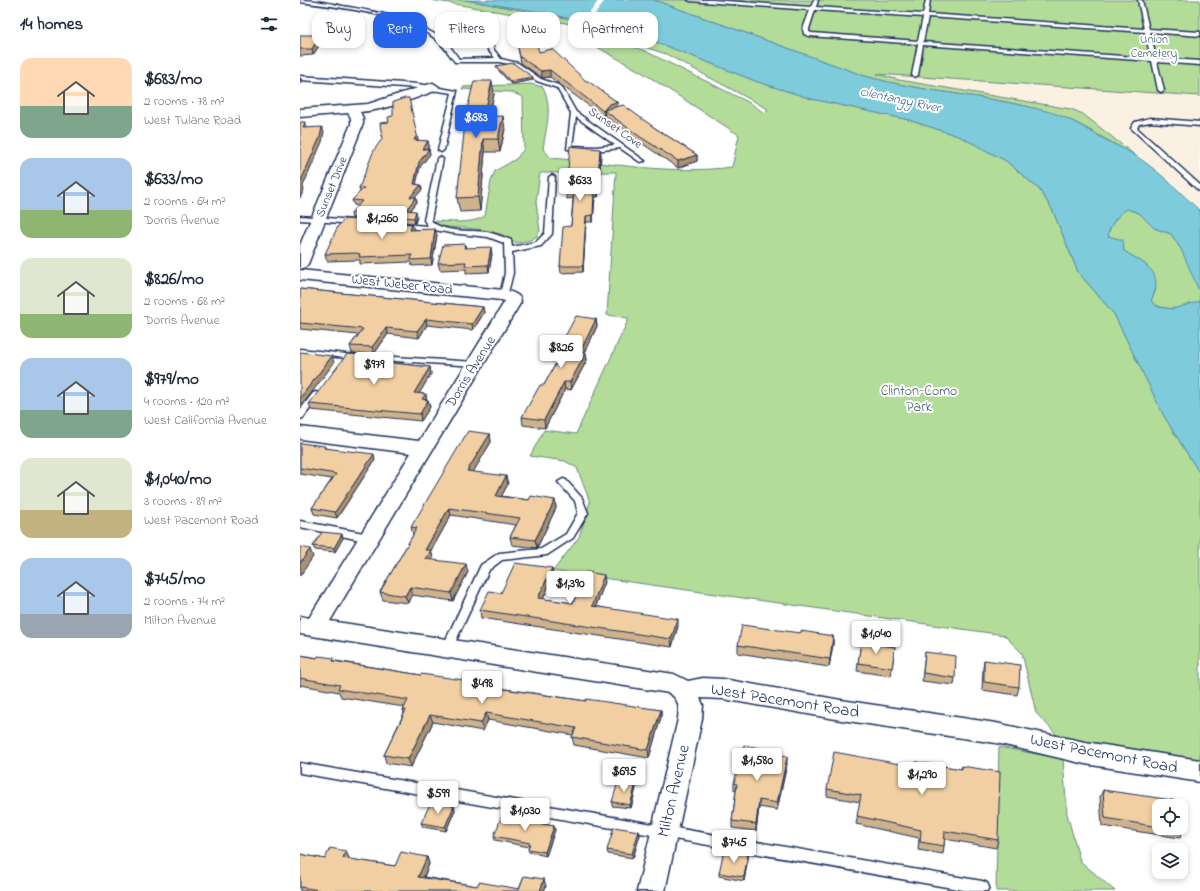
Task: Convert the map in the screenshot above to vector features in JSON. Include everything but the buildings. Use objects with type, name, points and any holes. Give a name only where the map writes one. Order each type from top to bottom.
[{"type":"street","points":[[300,113],[352,110],[379,106],[433,87]]},
{"type":"street","name":"Sunset Drive","points":[[300,264],[357,124],[357,118],[352,110]]},
{"type":"street","name":"West Weber Road","points":[[300,275],[504,295]]},
{"type":"street","name":"Dorris Avenue","points":[[307,626],[369,538],[513,302],[513,299],[504,295]]},
{"type":"street","points":[[300,433],[424,448]]},
{"type":"street","points":[[307,626],[674,684],[685,691]]},
{"type":"street","name":"West Pacemont Road","points":[[685,691],[704,688],[722,689],[841,710],[996,733],[1085,753],[1200,771]]},
{"type":"street","name":"Milton Avenue","points":[[651,891],[690,720],[691,705],[685,691]]},
{"type":"lane","points":[[690,0],[742,2],[1200,34]]},
{"type":"lane","points":[[816,0],[806,29],[806,33],[811,35],[1200,63]]},
{"type":"lane","points":[[916,75],[928,0]]},
{"type":"lane","points":[[1140,0],[1152,60],[1161,90]]},
{"type":"lane","points":[[300,1],[367,11],[420,27],[435,37]]},
{"type":"lane","name":"Sunset Cove","points":[[449,48],[457,61],[499,60],[516,64],[539,80],[560,87],[574,113],[642,161]]},
{"type":"lane","points":[[491,48],[499,60]]},
{"type":"lane","points":[[300,78],[433,87],[456,92],[442,150]]},
{"type":"lane","points":[[574,113],[569,148],[595,149],[621,146]]},
{"type":"lane","points":[[1200,124],[1150,120],[1137,123],[1134,128],[1200,189]]},
{"type":"lane","points":[[435,228],[429,225],[427,220],[440,159]]},
{"type":"lane","points":[[510,250],[538,244],[548,234],[552,177]]},
{"type":"lane","points":[[300,218],[366,223]]},
{"type":"lane","points":[[396,225],[484,233],[502,237],[508,242],[510,250],[509,273],[504,295]]},
{"type":"lane","points":[[300,351],[344,359],[476,364]]},
{"type":"lane","points":[[300,416],[323,386]]},
{"type":"lane","points":[[447,648],[485,568],[499,557],[543,552],[570,536],[583,513],[579,500],[563,482]]},
{"type":"lane","points":[[300,524],[369,538]]},
{"type":"lane","points":[[300,768],[982,887]]},
{"type":"shaded area","points":[[874,73],[1200,96],[1200,211],[1182,193],[1083,114],[1071,109],[899,80]]},
{"type":"green space","name":"Clinton-Como Park","points":[[431,0],[465,0],[532,12],[507,13]]},
{"type":"green space","name":"Union Cemetery","points":[[654,0],[1200,0],[1200,96],[877,74],[899,80],[1071,109],[1083,114],[1136,156],[1073,121],[1051,113],[1005,102],[911,87],[865,76]]},
{"type":"green space","name":"Clinton-Como Park","points":[[560,17],[568,18],[568,23],[560,22]]},
{"type":"green space","name":"Clinton-Como Park","points":[[658,43],[758,82],[812,99],[909,120],[961,137],[1006,161],[1039,189],[1052,209],[1078,272],[1114,314],[1165,418],[1200,474],[1200,761],[1059,737],[1036,713],[1022,653],[1004,635],[553,571],[579,537],[590,502],[577,468],[565,461],[530,456],[544,430],[576,434],[629,318],[607,315],[616,172],[540,173],[536,202],[540,231],[537,236],[531,240],[516,243],[499,234],[488,231],[436,226],[432,221],[467,222],[485,216],[491,181],[495,171],[516,159],[524,149],[523,97],[510,92],[462,89],[463,87],[531,84],[543,87],[548,102],[548,118],[543,149],[551,158],[664,169],[687,170],[732,167],[739,135],[643,73],[599,48],[636,48],[643,50],[750,103],[764,113],[768,109],[666,54],[647,48],[658,48]]},
{"type":"green space","points":[[1127,209],[1139,213],[1154,228],[1171,234],[1189,265],[1200,293],[1199,302],[1180,307],[1168,308],[1157,305],[1151,301],[1156,289],[1145,264],[1124,251],[1108,236],[1114,221]]},
{"type":"green space","points":[[999,747],[1063,759],[1067,814],[1080,861],[1115,891],[996,891]]},
{"type":"water","name":"Olentangy River","points":[[465,0],[654,0],[865,76],[888,82],[1027,106],[1050,112],[1071,121],[1145,162],[1200,211],[1200,293],[1181,249],[1171,234],[1154,228],[1139,213],[1127,209],[1124,211],[1112,224],[1108,236],[1123,240],[1124,251],[1146,265],[1151,270],[1155,276],[1156,283],[1151,301],[1158,307],[1173,309],[1200,301],[1200,474],[1165,418],[1114,314],[1078,272],[1052,209],[1039,189],[1006,161],[961,137],[909,120],[812,99],[758,82],[658,43],[658,12],[568,12],[568,18],[560,16],[560,12],[540,12]]},
{"type":"pier","points":[[599,0],[605,0],[597,12],[590,12]]}]
